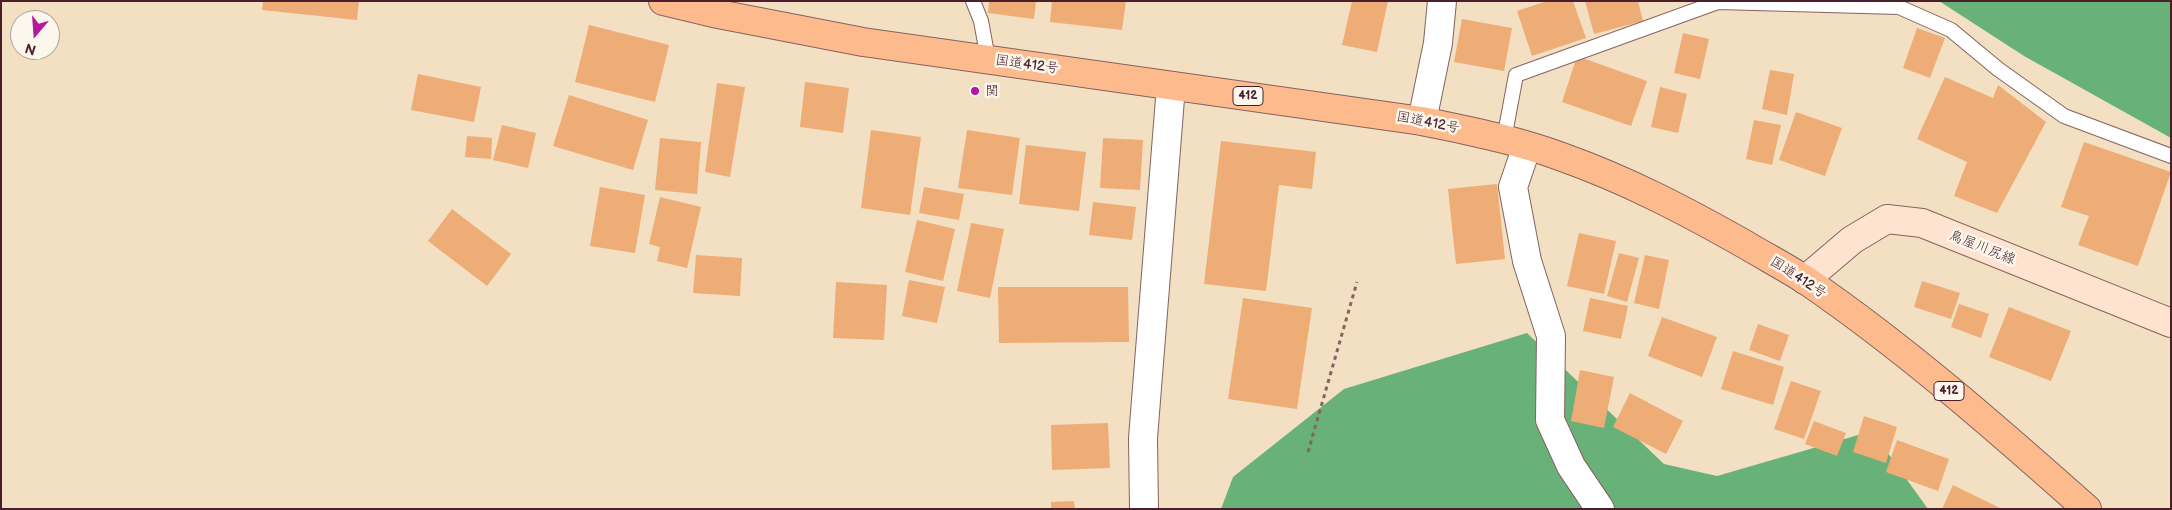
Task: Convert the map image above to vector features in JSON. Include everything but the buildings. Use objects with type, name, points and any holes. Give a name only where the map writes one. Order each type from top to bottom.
[{"type":"highway","name":"国道412号","points":[[663,1],[713,13],[862,42],[1291,101],[1422,121],[1515,142],[1597,169],[1648,192],[1700,219],[1805,280],[1883,336],[2023,452],[2086,509]]},
{"type":"main road","name":"鳥屋川尻線","points":[[1805,280],[1852,240],[1887,219],[1922,223],[2171,323]]},
{"type":"street","points":[[1422,121],[1438,43],[1442,1]]},
{"type":"street","points":[[1144,509],[1143,438],[1171,86]]},
{"type":"street","points":[[1515,142],[1513,188],[1527,261],[1550,336],[1550,420],[1571,466],[1600,509]]},
{"type":"lane","points":[[972,1],[981,21],[988,59]]},
{"type":"lane","points":[[1515,142],[1516,75],[1718,2],[1899,7],[1951,30],[1998,69],[2064,116],[2171,156]]},
{"type":"path","points":[[1308,452],[1357,282]]},
{"type":"green space","points":[[1939,1],[2171,1],[2171,138],[2024,56]]},
{"type":"green space","points":[[1527,333],[1664,464],[1717,476],[1872,431],[1928,509],[1221,509],[1233,477],[1344,389]]},
{"type":"place","name":"関","points":[[975,91]]}]
